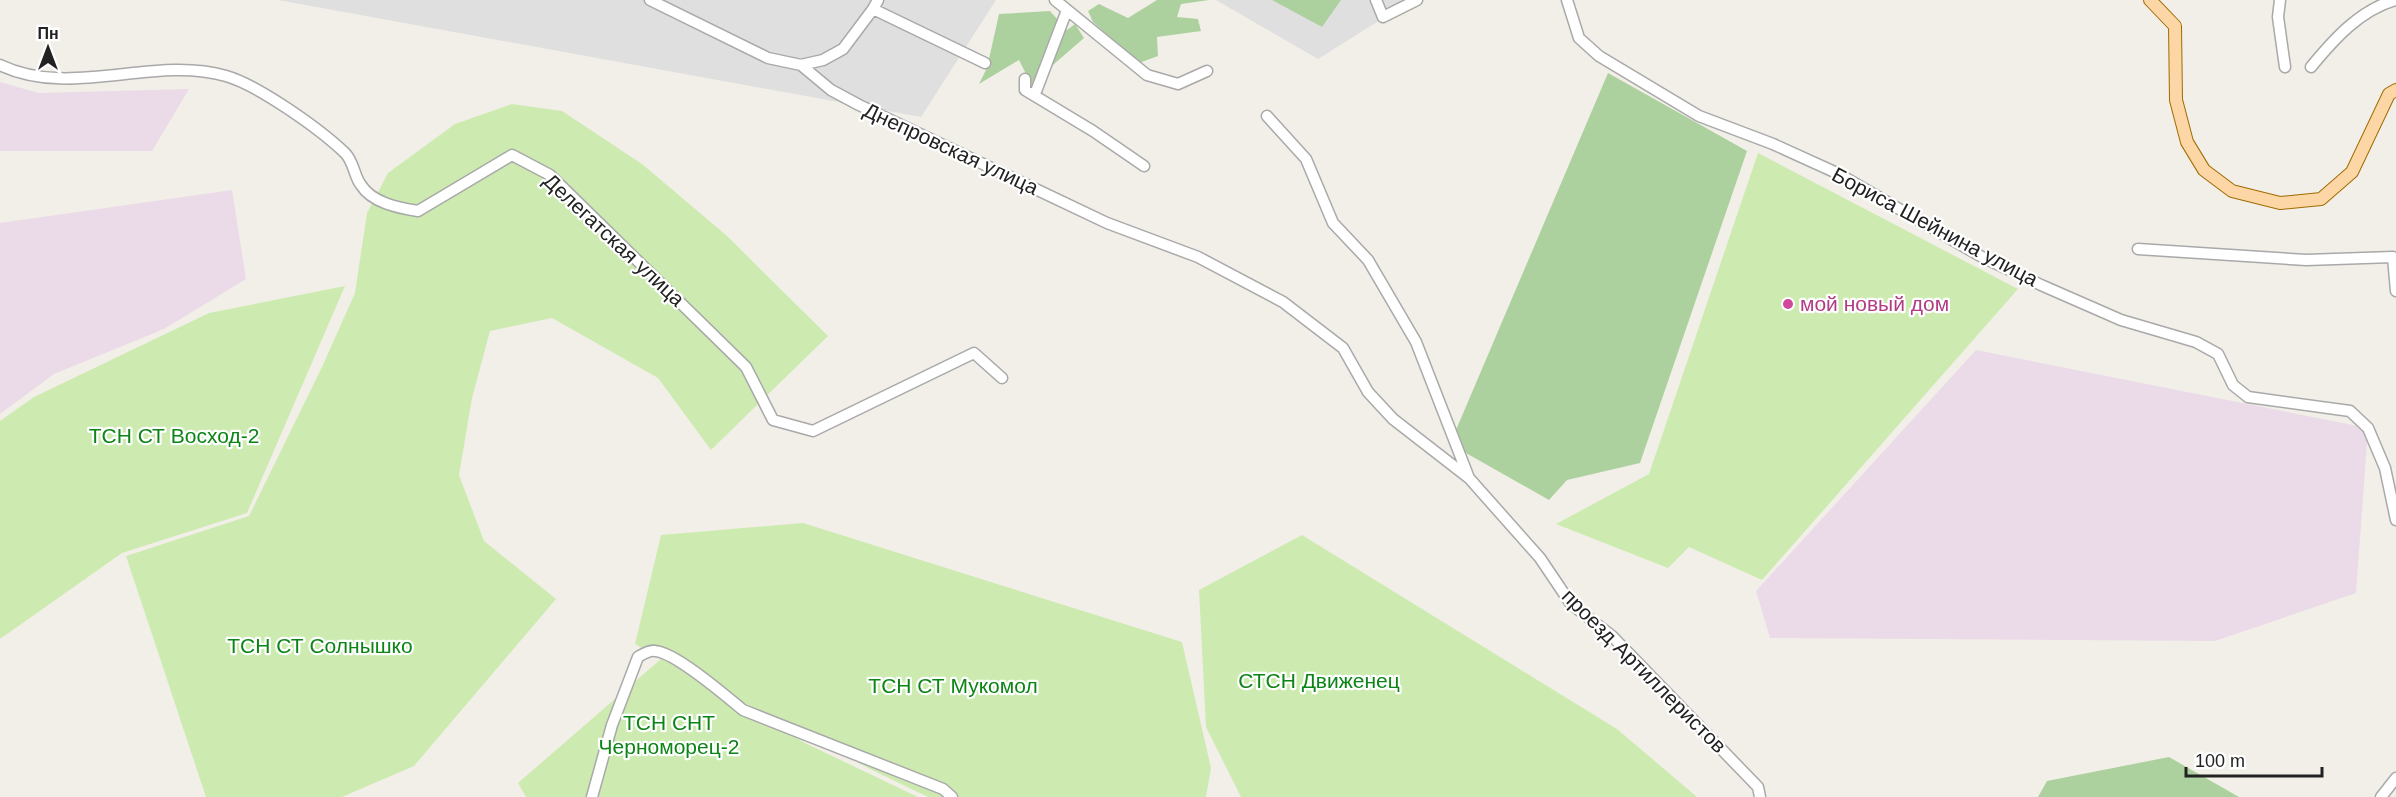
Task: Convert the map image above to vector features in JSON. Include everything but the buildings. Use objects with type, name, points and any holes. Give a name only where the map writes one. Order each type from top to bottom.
[{"type":"main road","points":[[2150,0],[2175,26],[2176,100],[2187,142],[2204,170],[2232,191],[2280,204],[2321,199],[2352,172],[2389,94],[2396,90]]},
{"type":"street","name":"Днепровская улица","points":[[650,0],[768,58],[801,65],[823,60],[843,49],[876,5]]},
{"type":"street","points":[[1055,0],[1147,75],[1178,84],[1207,70]]},
{"type":"street","points":[[1376,0],[1383,17],[1417,0]]},
{"type":"street","name":"Бориса Шейнина улица","points":[[1567,0],[1579,38],[1599,56],[1699,116],[1773,144],[1839,174],[1982,257],[2041,285],[2121,320],[2196,342],[2218,354],[2233,385],[2248,397],[2350,411],[2368,428],[2385,468],[2396,520]]},
{"type":"street","points":[[2280,0],[2278,17],[2285,67]]},
{"type":"street","points":[[2311,67],[2348,27],[2377,5],[2396,0]]},
{"type":"street","points":[[876,5],[985,63]]},
{"type":"street","points":[[1035,94],[1067,10]]},
{"type":"street","name":"Делегатская улица","points":[[0,65],[30,77],[107,76],[196,70],[227,76],[258,90],[346,154],[356,171],[360,184],[371,196],[398,208],[418,211],[513,155],[550,175],[746,367],[773,420],[813,431],[974,353],[1002,378]]},
{"type":"street","name":"Днепровская улица","points":[[801,65],[831,90],[859,105],[1107,223]]},
{"type":"street","points":[[1024,79],[1025,90],[1093,131],[1144,166]]},
{"type":"street","points":[[1267,116],[1306,159],[1333,223],[1368,260],[1416,342],[1469,478]]},
{"type":"street","name":"проезд Артиллеристов","points":[[1107,223],[1198,257],[1283,302],[1343,348],[1368,392],[1393,419],[1469,478],[1540,558],[1571,604],[1612,636],[1758,787],[1760,797]]},
{"type":"street","points":[[2138,249],[2306,260],[2393,257],[2396,291]]},
{"type":"street","points":[[592,797],[612,725],[638,657],[652,650],[664,652],[743,710],[944,789],[952,797]]},
{"type":"street","points":[[2381,797],[2396,778]]},
{"type":"shaded area","points":[[278,0],[996,0],[921,117]]},
{"type":"shaded area","points":[[1216,0],[1412,0],[1318,59]]},
{"type":"shaded area","points":[[0,82],[39,93],[189,89],[152,151],[0,151]]},
{"type":"shaded area","points":[[232,190],[246,279],[164,329],[54,374],[0,414],[0,223]]},
{"type":"shaded area","points":[[1976,350],[2368,428],[2356,593],[2215,641],[1770,638],[1756,591]]},
{"type":"green space","points":[[1157,0],[1209,0],[1181,4],[1177,17],[1198,19],[1201,31],[1157,37],[1158,56],[1139,63],[1093,22],[1088,11],[1099,4],[1128,18]]},
{"type":"green space","points":[[1272,0],[1341,0],[1322,27]]},
{"type":"green space","points":[[1050,11],[1067,30],[1075,24],[1084,38],[1031,84],[1019,60],[979,84],[987,68],[999,14]]},
{"type":"green space","points":[[1608,73],[1747,151],[1640,463],[1567,480],[1549,500],[1450,444]]},
{"type":"green space","name":"ТСН СТ Солнышко","points":[[512,104],[562,111],[642,164],[726,235],[828,336],[711,450],[658,378],[552,318],[490,331],[472,398],[459,475],[484,541],[556,599],[414,766],[342,797],[206,797],[126,556],[249,516],[322,367],[355,293],[367,213],[388,173],[455,124]]},
{"type":"green space","points":[[1758,153],[2018,289],[1762,580],[1689,547],[1668,568],[1556,524],[1649,474]]},
{"type":"green space","name":"ТСН СТ Восход-2","points":[[345,286],[247,513],[122,553],[0,639],[0,421],[34,397],[209,313]]},
{"type":"green space","name":"ТСН СТ Мукомол","points":[[803,523],[1182,642],[1211,768],[1206,797],[928,797],[675,666],[805,743],[918,797],[526,797],[518,783],[661,659],[635,644],[661,535]]},
{"type":"green space","name":"СТСН Движенец","points":[[1302,535],[1617,729],[1697,797],[1241,797],[1206,727],[1199,590]]},
{"type":"green space","points":[[2169,757],[2239,797],[2038,797],[2047,781]]},
{"type":"place","name":"мой новый дом","points":[[1788,304]]},
{"type":"park label","name":"ТСН СНТ Черноморец-2","points":[[669,735]]}]
